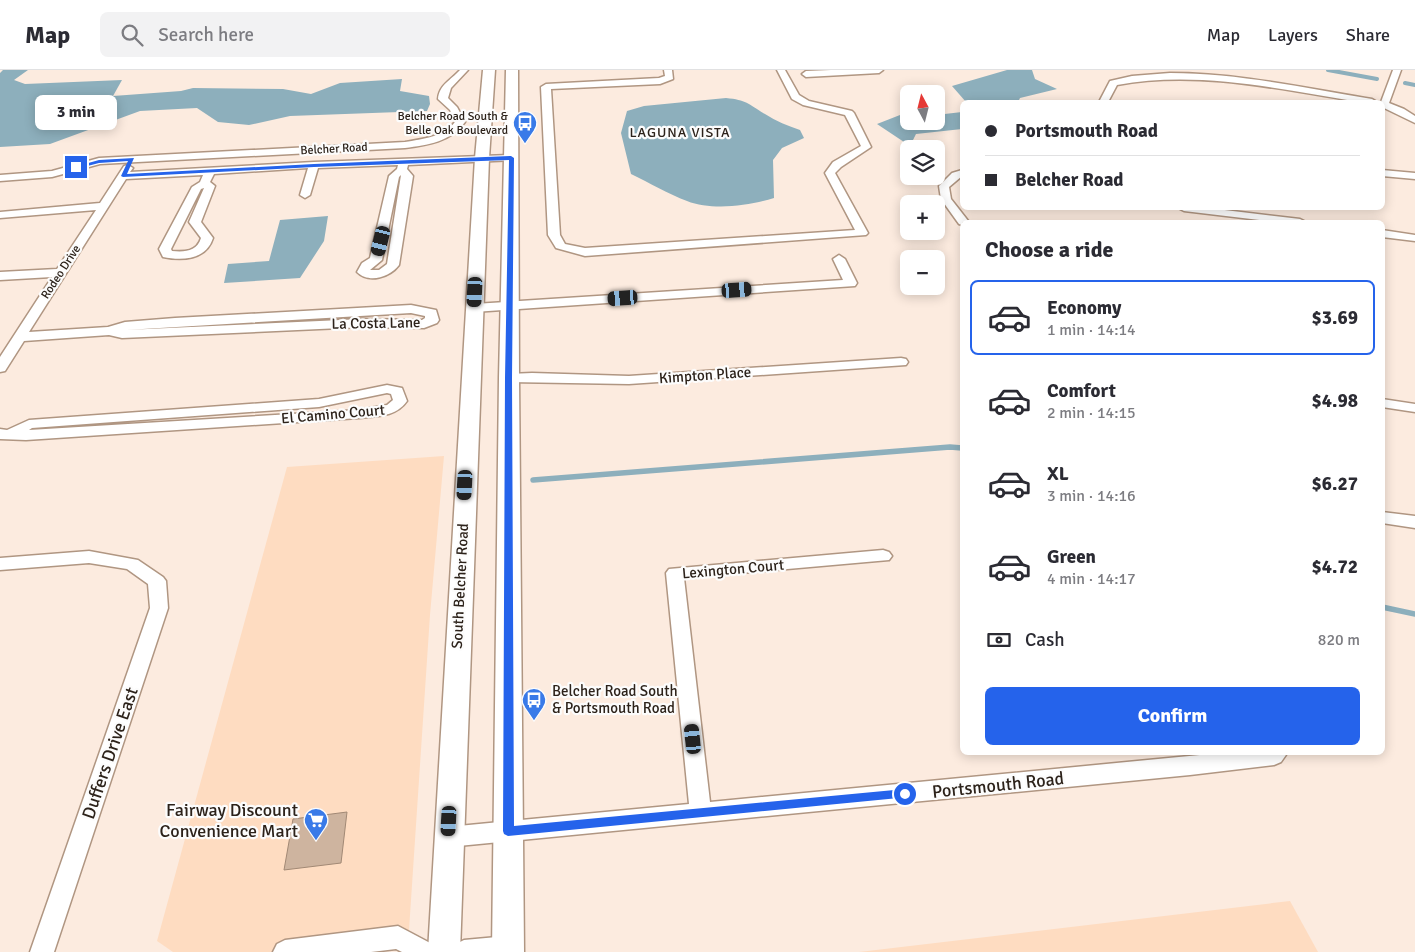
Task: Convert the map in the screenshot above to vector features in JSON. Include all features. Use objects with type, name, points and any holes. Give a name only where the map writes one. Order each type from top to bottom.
[{"type":"main road","name":"South Belcher Road","points":[[444,952],[474,308],[489,70]]},
{"type":"main road","points":[[508,949],[508,378],[512,70]]},
{"type":"street","name":"Belcher Road","points":[[0,178],[52,174],[99,161],[134,155],[405,145],[426,142],[445,136],[456,129],[460,122],[454,110],[443,99],[442,93],[445,87],[464,70]]},
{"type":"street","points":[[668,70],[670,77],[660,81],[546,87],[554,235],[560,246],[585,252],[862,233],[830,173],[834,165],[866,147],[849,113],[806,103],[795,97],[781,70]]},
{"type":"street","points":[[813,70],[806,74],[879,70]]},
{"type":"street","points":[[1385,100],[1397,70]]},
{"type":"street","points":[[1105,100],[1113,83],[1138,75],[1167,72],[1216,76],[1360,100]]},
{"type":"street","points":[[1385,105],[1401,111],[1415,120]]},
{"type":"street","points":[[123,176],[134,155]]},
{"type":"street","points":[[123,176],[314,165],[403,166],[482,158],[511,158]]},
{"type":"street","points":[[305,195],[314,165]]},
{"type":"street","points":[[403,166],[408,176],[393,265],[388,272],[367,274],[363,272],[366,266],[376,260],[394,176],[403,166]]},
{"type":"street","points":[[204,184],[210,186],[195,222],[207,238],[206,245],[200,251],[189,254],[167,254],[165,249],[197,186],[204,184],[210,171]]},
{"type":"street","points":[[1385,172],[1415,176]]},
{"type":"street","points":[[960,174],[956,175],[944,186],[946,199],[962,220]]},
{"type":"street","name":"Rodeo Drive","points":[[0,368],[123,176]]},
{"type":"street","points":[[0,208],[49,205],[72,208],[104,206]]},
{"type":"street","points":[[0,215],[61,211],[72,208]]},
{"type":"street","points":[[1201,210],[1283,220]]},
{"type":"street","points":[[1385,233],[1415,238]]},
{"type":"street","points":[[474,308],[851,283],[839,259]]},
{"type":"street","points":[[0,276],[60,273]]},
{"type":"street","name":"La Costa Lane","points":[[20,337],[110,331],[125,326],[175,322],[402,310],[431,313],[432,320],[424,324],[363,323],[122,334],[110,331]]},
{"type":"street","name":"Kimpton Place","points":[[508,378],[629,380],[901,362]]},
{"type":"street","name":"El Camino Court","points":[[387,389],[397,391],[400,401],[392,409],[359,414],[26,435],[6,433],[29,424],[319,403],[387,389]]},
{"type":"street","points":[[1385,403],[1415,408]]},
{"type":"street","points":[[1385,517],[1415,522]]},
{"type":"street","name":"Lexington Court","points":[[702,813],[674,573],[883,556]]},
{"type":"street","points":[[0,564],[89,557],[132,564]]},
{"type":"street","name":"Duffers Drive East","points":[[42,952],[159,608],[157,581],[132,564]]},
{"type":"street","name":"Portsmouth Road","points":[[448,837],[1190,766],[1275,755]]},
{"type":"street","points":[[286,952],[398,937],[424,952]]},
{"type":"street","points":[[464,952],[508,949]]},
{"type":"shaded area","points":[[444,456],[430,615],[408,945],[352,952],[173,952],[157,941],[287,467]]},
{"type":"shaded area","points":[[1290,901],[1318,952],[859,952]]},
{"type":"water","points":[[3,70],[28,70],[14,80],[25,84],[122,80],[113,96],[181,91],[193,88],[283,89],[311,94],[340,83],[402,79],[400,91],[429,96],[430,104],[427,111],[290,116],[249,125],[218,122],[197,108],[140,111],[50,144],[0,147],[0,73]]},
{"type":"water","points":[[1007,70],[1032,70],[1035,79],[1057,89],[1020,98],[1019,100],[964,100],[952,86]]},
{"type":"water","points":[[726,98],[743,101],[769,117],[800,130],[804,138],[782,148],[773,160],[774,198],[742,205],[708,206],[680,198],[631,174],[621,133],[627,111],[644,106]]},
{"type":"water","points":[[960,112],[960,129],[916,134],[913,140],[901,140],[877,124],[900,115],[900,130],[945,130],[945,114]]},
{"type":"water","points":[[328,216],[324,241],[300,278],[224,283],[228,264],[269,261],[280,220]]},
{"type":"building","name":"Fairway Discount Convenience Mart","points":[[347,812],[341,863],[284,870],[293,819]]},
{"type":"waterway","points":[[1328,70],[1377,79]]},
{"type":"waterway","points":[[1405,83],[1415,85]]},
{"type":"waterway","points":[[533,480],[950,447],[960,448]]},
{"type":"waterway","points":[[1385,608],[1415,614]]},
{"type":"place","name":"Belcher Road South & Belle Oak Boulevard","points":[[525,144]]},
{"type":"place","name":"Belcher Road South & Portsmouth Road","points":[[534,721]]},
{"type":"place","name":"Fairway Discount Convenience Mart","points":[[316,841]]},
{"type":"district","name":"LAGUNA VISTA","points":[[680,132]]},
{"type":"route","points":[[76,167],[99,161],[132,160],[123,176],[314,165],[511,158],[508,378],[508,831],[905,794]]}]
